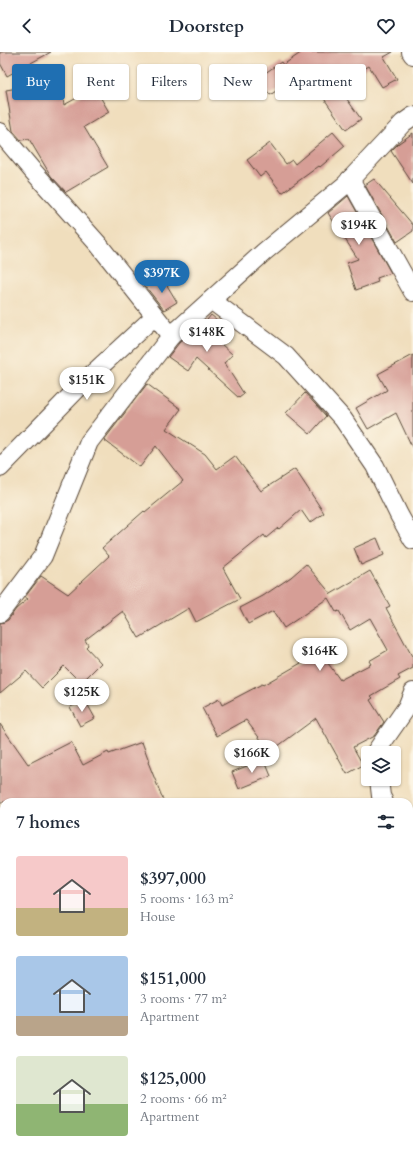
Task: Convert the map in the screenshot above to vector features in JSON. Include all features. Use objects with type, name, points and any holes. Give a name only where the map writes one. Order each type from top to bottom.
[{"type":"street","points":[[0,613],[43,556],[89,442],[171,336],[264,252],[345,185],[403,123],[413,116]]},
{"type":"street","points":[[0,132],[98,244],[171,336]]},
{"type":"street","points":[[350,179],[413,292]]},
{"type":"street","points":[[211,300],[286,356],[343,419],[375,466],[413,540]]},
{"type":"street","points":[[0,468],[90,376],[155,316]]},
{"type":"street","points":[[381,746],[407,707],[413,692]]},
{"type":"street","points":[[379,786],[382,798]]},
{"type":"building","points":[[0,52],[51,52],[29,64],[12,64],[12,73],[7,76],[0,63]]},
{"type":"building","points":[[302,52],[393,52],[384,57],[397,79],[382,87],[369,66],[366,68],[366,64],[284,64]]},
{"type":"building","points":[[275,66],[275,92],[270,95],[267,91],[267,72]]},
{"type":"building","points":[[12,89],[12,100],[63,100],[64,105],[73,100],[102,100],[109,112],[84,127],[108,167],[66,192],[51,176],[29,139],[21,140],[13,131],[6,90]]},
{"type":"building","points":[[325,100],[348,100],[361,119],[346,130]]},
{"type":"building","points":[[333,132],[345,146],[320,167],[319,166],[282,193],[266,172],[260,177],[247,160],[270,143],[286,164],[292,160],[295,164]]},
{"type":"building","points":[[413,133],[413,184],[391,151]]},
{"type":"building","points":[[374,179],[413,225],[413,231],[397,242],[365,185]]},
{"type":"building","points":[[348,196],[391,273],[377,278],[378,282],[356,290],[347,263],[358,259],[328,213]]},
{"type":"building","points":[[162,277],[177,302],[164,310],[146,287]]},
{"type":"building","points":[[211,315],[227,328],[219,339],[221,341],[220,343],[233,355],[224,363],[244,394],[239,398],[196,359],[188,371],[168,357],[179,343],[201,323],[203,325]]},
{"type":"building","points":[[413,355],[413,449],[396,413],[368,429],[356,408],[387,390],[378,374]]},
{"type":"building","points":[[147,384],[181,409],[166,429],[205,454],[217,469],[235,456],[261,491],[295,469],[324,513],[310,523],[301,510],[279,529],[278,528],[266,538],[264,535],[223,568],[240,599],[196,622],[189,608],[139,638],[123,611],[85,640],[88,645],[86,647],[101,663],[81,683],[64,666],[42,688],[26,671],[0,693],[0,623],[8,620],[16,609],[28,599],[25,597],[41,576],[68,594],[109,556],[102,548],[144,511],[145,512],[183,481],[156,446],[140,467],[104,440]]},
{"type":"building","points":[[305,393],[326,416],[310,434],[286,413]]},
{"type":"building","points":[[377,538],[384,555],[361,565],[354,548]]},
{"type":"building","points":[[306,564],[331,594],[370,571],[390,606],[386,608],[413,658],[413,668],[398,676],[400,679],[371,696],[373,698],[370,700],[384,722],[374,736],[353,747],[361,761],[361,766],[347,774],[316,718],[270,752],[246,720],[217,736],[202,708],[219,699],[222,705],[262,684],[263,685],[320,652],[340,680],[371,664],[369,661],[388,650],[370,618],[350,630],[339,611],[336,612],[328,598],[284,628],[273,611],[248,624],[240,608],[263,596],[291,577]]},
{"type":"building","points":[[85,700],[95,718],[80,726],[70,707]]},
{"type":"building","points":[[0,724],[28,764],[71,742],[83,765],[108,752],[109,754],[142,742],[149,761],[148,762],[162,798],[0,798]]},
{"type":"building","points":[[264,759],[271,776],[239,789],[232,772]]}]
